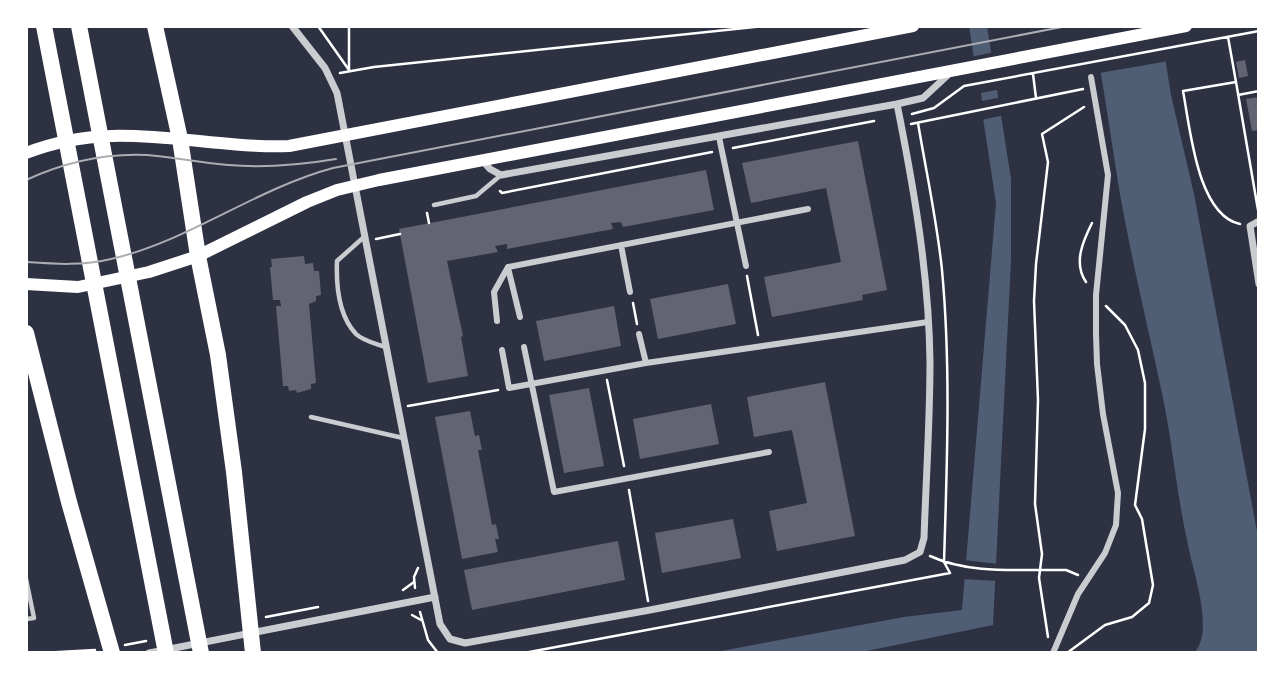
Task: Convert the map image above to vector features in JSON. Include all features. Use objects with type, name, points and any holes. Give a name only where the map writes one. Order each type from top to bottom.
[{"type":"highway","points":[[44,26],[166,653]]},
{"type":"highway","points":[[79,26],[201,653]]},
{"type":"highway","points":[[155,26],[180,139],[198,256],[226,404],[253,653]]},
{"type":"highway","points":[[26,334],[69,502],[111,649]]},
{"type":"main road","points":[[26,153],[85,137],[145,135],[259,147],[289,146],[913,26]]},
{"type":"main road","points":[[26,284],[78,287],[124,278],[198,256],[307,202],[337,190],[379,180],[1186,26]]},
{"type":"street","points":[[292,26],[331,78],[341,112],[440,624],[450,639],[465,643],[905,560],[920,552],[924,538],[926,484],[930,362],[928,322],[912,178],[897,104]]},
{"type":"street","points":[[482,160],[489,169],[501,175],[897,104],[923,98],[953,70]]},
{"type":"street","points":[[1054,653],[1078,594],[1105,554],[1116,525],[1118,493],[1097,364],[1096,295],[1108,175],[1091,77]]},
{"type":"street","points":[[719,137],[746,266]]},
{"type":"street","points":[[497,321],[494,292],[508,267],[808,209]]},
{"type":"street","points":[[1259,221],[1250,226],[1259,284]]},
{"type":"street","points":[[621,245],[630,292]]},
{"type":"street","points":[[508,267],[520,317]]},
{"type":"street","points":[[502,350],[509,388],[646,363],[928,322]]},
{"type":"street","points":[[639,334],[646,363]]},
{"type":"street","points":[[524,347],[554,492],[769,452]]},
{"type":"street","points":[[149,653],[435,597]]},
{"type":"lane","points":[[434,205],[476,196],[501,175]]},
{"type":"lane","points":[[365,238],[337,261],[336,287],[342,310],[357,335],[387,348]]},
{"type":"lane","points":[[311,417],[404,439]]},
{"type":"lane","points":[[26,579],[34,618],[26,620]]},
{"type":"path","points":[[318,26],[349,70]]},
{"type":"path","points":[[349,26],[349,70]]},
{"type":"path","points":[[349,70],[764,26]]},
{"type":"path","points":[[492,183],[502,193],[899,117],[934,108],[964,86],[1259,31]]},
{"type":"path","points":[[1228,37],[1259,213]]},
{"type":"path","points":[[1032,73],[1037,98]]},
{"type":"path","points":[[1236,82],[1183,91],[1203,183],[1226,218],[1250,226]]},
{"type":"path","points":[[901,127],[1075,91]]},
{"type":"path","points":[[1238,94],[1259,91]]},
{"type":"path","points":[[1049,643],[1035,504],[1038,400],[1034,301],[1048,162],[1042,134],[1095,99]]},
{"type":"path","points":[[524,653],[950,573],[944,562],[947,354],[942,268],[918,123]]},
{"type":"path","points":[[1067,653],[1105,625],[1132,617],[1149,603],[1153,585],[1142,519],[1135,506],[1145,429],[1145,383],[1138,350],[1125,325],[1083,278],[1079,261],[1083,239],[1107,201]]},
{"type":"path","points":[[365,238],[400,234]]},
{"type":"path","points":[[746,266],[761,348]]},
{"type":"path","points":[[630,292],[639,334]]},
{"type":"path","points":[[398,408],[509,388]]},
{"type":"path","points":[[920,552],[950,564],[981,569],[1066,570],[1087,579]]},
{"type":"path","points":[[404,590],[414,582]]},
{"type":"path","points":[[261,618],[326,605]]},
{"type":"path","points":[[41,653],[111,649],[157,638]]},
{"type":"water","points":[[969,26],[987,26],[1011,179],[1011,260],[993,625],[857,653],[710,653],[904,617],[962,610],[996,203]]},
{"type":"water","points":[[1092,26],[1160,26],[1171,95],[1194,194],[1259,542],[1259,653],[1194,653],[1203,631],[1201,601],[1184,527],[1163,398],[1117,178]]},
{"type":"pier","points":[[1088,26],[1164,26],[1169,61],[1099,73]]},
{"type":"pier","points":[[995,52],[1001,89],[981,93],[982,101],[1002,97],[1005,115],[981,120],[970,57]]},
{"type":"pier","points":[[963,560],[999,564],[999,581],[961,579]]},
{"type":"building","points":[[1245,60],[1248,76],[1239,78],[1236,62]]},
{"type":"building","points":[[1259,97],[1259,130],[1252,131],[1246,99]]},
{"type":"building","points":[[858,141],[887,290],[862,295],[863,300],[772,317],[764,277],[841,262],[826,188],[751,203],[742,163]]},
{"type":"building","points":[[706,170],[714,210],[623,227],[621,222],[611,223],[613,229],[507,249],[507,244],[495,246],[498,252],[447,261],[463,336],[461,337],[468,376],[428,383],[399,229]]},
{"type":"building","points":[[304,256],[305,264],[313,263],[314,271],[319,271],[321,295],[316,296],[316,301],[309,304],[316,383],[311,384],[311,389],[297,393],[296,390],[289,391],[288,386],[283,386],[276,306],[281,306],[280,300],[273,300],[270,267],[271,259]]},
{"type":"building","points":[[728,284],[736,324],[658,339],[650,299]]},
{"type":"building","points":[[614,306],[621,346],[544,361],[536,321]]},
{"type":"building","points":[[825,382],[855,536],[777,551],[769,511],[807,503],[792,430],[754,437],[747,397]]},
{"type":"building","points":[[589,388],[604,466],[564,473],[549,395]]},
{"type":"building","points":[[711,404],[719,444],[640,459],[633,419]]},
{"type":"building","points":[[470,411],[475,436],[479,435],[482,450],[478,450],[492,525],[496,524],[499,539],[495,539],[498,552],[462,559],[435,417]]},
{"type":"building","points":[[733,519],[741,558],[662,573],[655,533]]},
{"type":"building","points":[[618,541],[625,580],[472,610],[464,570]]},
{"type":"tram line","points":[[26,262],[90,263],[139,251],[167,241],[304,177],[333,168],[1067,26]]},
{"type":"tram line","points":[[26,180],[55,168],[100,157],[147,155],[255,166],[336,159]]}]
